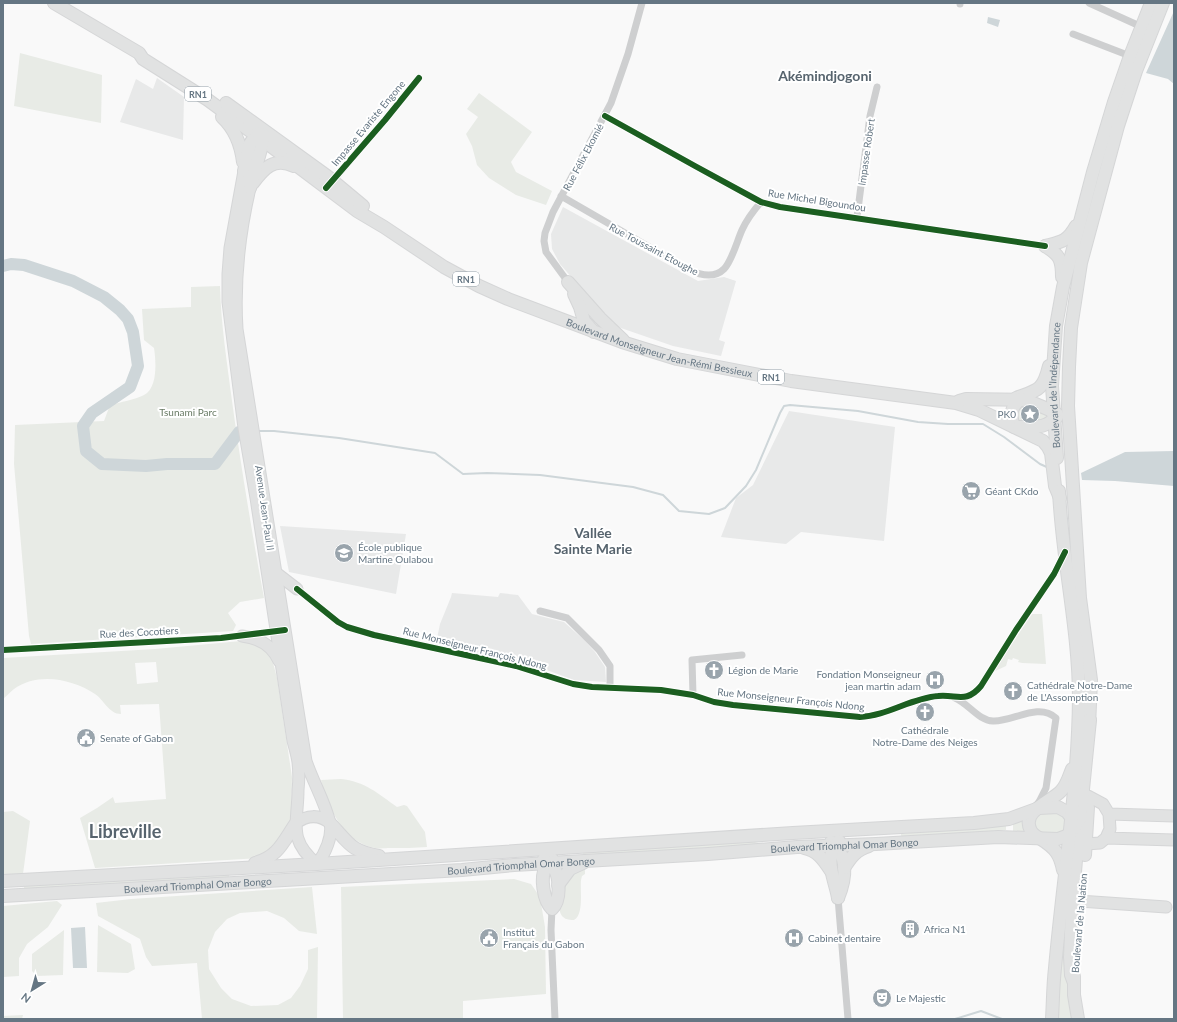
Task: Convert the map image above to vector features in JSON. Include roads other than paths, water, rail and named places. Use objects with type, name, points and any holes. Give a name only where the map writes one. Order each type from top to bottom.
[{"type":"main road","name":"Boulevard Monseigneur Jean-Rémi Bessieux","points":[[54,3],[139,53],[148,54],[203,87],[270,134],[329,182],[362,205],[384,227],[427,257],[461,276],[508,299],[627,344],[677,359],[746,373],[831,387],[956,403],[979,410],[1043,441],[1057,457]]},
{"type":"main road","name":"Boulevard de l'Indépendance","points":[[1060,478],[1052,386],[1055,342],[1063,286],[1114,102],[1151,3]]},
{"type":"main road","name":"Boulevard de l'Indépendance","points":[[1075,827],[1088,796],[1090,670],[1082,616],[1077,556],[1068,393],[1071,328],[1081,263],[1118,126],[1136,71],[1164,3]]},
{"type":"main road","name":"Boulevard Monseigneur Jean-Rémi Bessieux","points":[[139,53],[143,59],[259,136],[306,172],[329,182]]},
{"type":"main road","points":[[181,83],[218,113],[231,126],[241,149],[244,172]]},
{"type":"main road","points":[[203,87],[250,123],[259,136],[261,149],[250,188]]},
{"type":"main road","points":[[244,172],[252,140],[259,136],[267,136],[318,172],[329,182]]},
{"type":"main road","points":[[250,188],[263,171],[274,164],[286,163],[306,172]]},
{"type":"main road","name":"Avenue Jean-Paul II","points":[[244,172],[233,226],[228,274],[228,302],[231,333],[280,598],[282,668],[298,762],[296,833],[305,852],[317,864]]},
{"type":"main road","name":"Avenue Jean-Paul II","points":[[250,188],[237,264],[236,298],[239,346],[256,498],[306,762],[330,823]]},
{"type":"main road","points":[[1045,246],[1060,243],[1069,237],[1081,217]]},
{"type":"main road","points":[[1045,246],[1060,259],[1063,286]]},
{"type":"main road","points":[[1054,416],[1059,406],[1061,356],[1068,304],[1074,275],[1081,263]]},
{"type":"main road","points":[[568,282],[582,301],[627,344]]},
{"type":"main road","points":[[556,317],[570,315],[576,309],[577,304],[582,301]]},
{"type":"main road","points":[[582,301],[591,309],[593,319],[589,329]]},
{"type":"main road","points":[[999,420],[1012,399],[1037,390],[1042,386],[1055,342]]},
{"type":"main road","name":"Boulevard Monseigneur Jean-Rémi Bessieux","points":[[956,403],[960,400],[966,399],[1012,399]]},
{"type":"main road","points":[[1012,399],[1013,406],[1011,412],[1014,427]]},
{"type":"main road","name":"RN1","points":[[1012,399],[1037,404],[1054,416],[1044,426],[1014,427]]},
{"type":"main road","points":[[1060,478],[1072,543],[1077,556]]},
{"type":"main road","points":[[1060,478],[1060,498],[1065,552],[1078,660],[1079,698],[1075,827],[1078,841],[1072,908],[1070,957],[1071,975],[1074,983]]},
{"type":"main road","points":[[275,572],[297,589]]},
{"type":"main road","points":[[280,598],[281,593],[285,589],[297,589]]},
{"type":"main road","points":[[242,636],[258,639],[266,644],[274,652],[282,668]]},
{"type":"main road","points":[[1039,838],[1058,839],[1066,836],[1079,821],[1087,736],[1090,720]]},
{"type":"main road","points":[[1064,882],[1059,855],[1050,844],[1033,834],[1029,827],[1033,810],[1055,796],[1064,787],[1076,757]]},
{"type":"main road","points":[[1086,844],[1100,843],[1106,838],[1110,829],[1109,814],[1103,804],[1088,796]]},
{"type":"main road","points":[[1033,810],[1052,807],[1061,808],[1067,812],[1075,827]]},
{"type":"main road","name":"Boulevard Triomphal Omar Bongo","points":[[3,881],[317,864],[402,857],[954,824],[1009,819],[1033,810]]},
{"type":"main road","points":[[1109,814],[1174,816]]},
{"type":"main road","points":[[241,867],[263,861],[285,842],[296,823],[305,818],[314,816],[324,819],[330,823],[346,843],[353,848],[373,855],[402,857]]},
{"type":"main road","points":[[1009,819],[1009,836]]},
{"type":"main road","points":[[215,884],[243,877],[303,872],[317,864],[323,855],[328,843],[330,823]]},
{"type":"main road","points":[[838,898],[831,871],[831,854],[835,845],[843,839],[851,836],[919,830],[954,824]]},
{"type":"main road","name":"Boulevard de la Nation","points":[[1075,827],[1086,844],[1075,942],[1074,983],[1078,1019]]},
{"type":"main road","name":"Boulevard de la Nation","points":[[1052,1019],[1055,969],[1064,882],[1075,827]]},
{"type":"main road","points":[[741,836],[765,840],[822,838],[835,845],[841,852],[844,868],[842,887],[838,898]]},
{"type":"main road","name":"Boulevard Triomphal Omar Bongo","points":[[3,896],[422,872],[549,862],[708,854],[797,847],[1009,836],[1039,838]]},
{"type":"main road","points":[[1106,838],[1174,840]]},
{"type":"main road","points":[[473,853],[498,856],[536,855],[549,862],[555,869],[558,885],[557,902],[552,909],[547,902],[545,889],[545,871],[549,862],[560,854],[595,850],[625,844]]},
{"type":"main road","points":[[844,868],[851,857],[858,850],[876,844]]},
{"type":"main road","points":[[797,847],[818,853],[831,871]]},
{"type":"main road","points":[[558,885],[564,874],[572,867],[591,861]]},
{"type":"main road","points":[[317,864],[334,871],[398,869],[422,872]]},
{"type":"main road","points":[[514,865],[531,870],[545,889]]},
{"type":"main road","points":[[3,891],[27,895]]},
{"type":"main road","points":[[1079,902],[1166,907]]},
{"type":"street","name":"Rue Félix Ekomié","points":[[568,282],[550,260],[544,247],[545,233],[561,196],[605,116],[617,88],[642,3]]},
{"type":"street","points":[[1089,3],[1142,27]]},
{"type":"street","points":[[1073,34],[1130,56]]},
{"type":"street","name":"Impasse Evariste Engone","points":[[329,182],[385,120],[419,78]]},
{"type":"street","name":"Impasse Robert","points":[[857,217],[870,116],[877,87]]},
{"type":"street","name":"Rue Michel Bigoundou","points":[[605,116],[762,202],[780,207],[857,217],[1045,246]]},
{"type":"street","name":"Rue Toussaint Etoughe","points":[[561,196],[689,270],[699,274],[708,275],[717,273],[724,269],[750,215],[762,202]]},
{"type":"street","points":[[1050,581],[1065,552]]},
{"type":"street","points":[[1050,581],[1061,576],[1066,578],[1068,581]]},
{"type":"street","name":"Rue Monseigneur François Ndong","points":[[297,589],[338,622],[347,627],[374,635],[516,666],[573,684],[610,688],[661,690],[693,695],[714,702],[733,705],[870,717],[905,704],[937,696],[962,697],[975,694],[1016,630],[1050,581]]},
{"type":"street","points":[[540,611],[567,618],[599,650],[610,666],[610,688]]},
{"type":"street","name":"Rue des Cocotiers","points":[[3,650],[242,636],[280,631]]},
{"type":"street","points":[[693,695],[692,660],[742,655]]},
{"type":"street","points":[[948,696],[961,701],[981,717],[988,720],[998,721],[1025,714],[1046,712],[1052,714],[1056,718],[1057,723],[1043,795],[1033,810]]},
{"type":"street","points":[[838,898],[848,1019]]},
{"type":"street","points":[[552,909],[551,930],[555,1019]]},
{"type":"waterway","points":[[3,266],[11,264],[24,265],[73,281],[104,297],[120,310],[128,319],[133,332],[138,366],[130,387],[92,413],[83,426],[86,451],[102,464],[146,466],[167,464],[215,464],[239,432]]},
{"type":"waterway","points":[[256,431],[274,431],[339,438],[435,453],[463,474],[487,473],[540,475],[633,487],[663,495],[679,511],[709,514],[725,508],[746,486],[756,470],[780,413],[784,406],[790,405],[858,411],[918,422],[983,424],[1004,437],[1040,464],[1049,468]]},
{"type":"waterway","points":[[955,1019],[981,1011],[1002,1019]]},
{"type":"place","name":"PK0","points":[[1030,414]]},
{"type":"place","name":"Géant CKdo","points":[[971,491]]},
{"type":"place","name":"École publique Martine Oulabou","points":[[344,553]]},
{"type":"place","name":"Légion de Marie","points":[[714,670]]},
{"type":"place","name":"Fondation Monseigneur jean martin adam","points":[[935,680]]},
{"type":"place","name":"Cathédrale Notre-Dame de L'Assomption","points":[[1013,691]]},
{"type":"place","name":"Cathédrale Notre-Dame des Neiges","points":[[925,712]]},
{"type":"place","name":"Senate of Gabon","points":[[86,738]]},
{"type":"place","name":"Africa N1","points":[[910,929]]},
{"type":"place","name":"Institut Français du Gabon","points":[[489,938]]},
{"type":"place","name":"Cabinet dentaire","points":[[794,938]]},
{"type":"place","name":"Le Majestic","points":[[882,998]]},
{"type":"district","name":"Akémindjogoni","points":[[825,75]]},
{"type":"district","name":"Vallée Sainte Marie","points":[[593,540]]},
{"type":"district","name":"Libreville","points":[[125,831]]},
{"type":"park label","name":"Tsunami Parc","points":[[188,412]]}]
